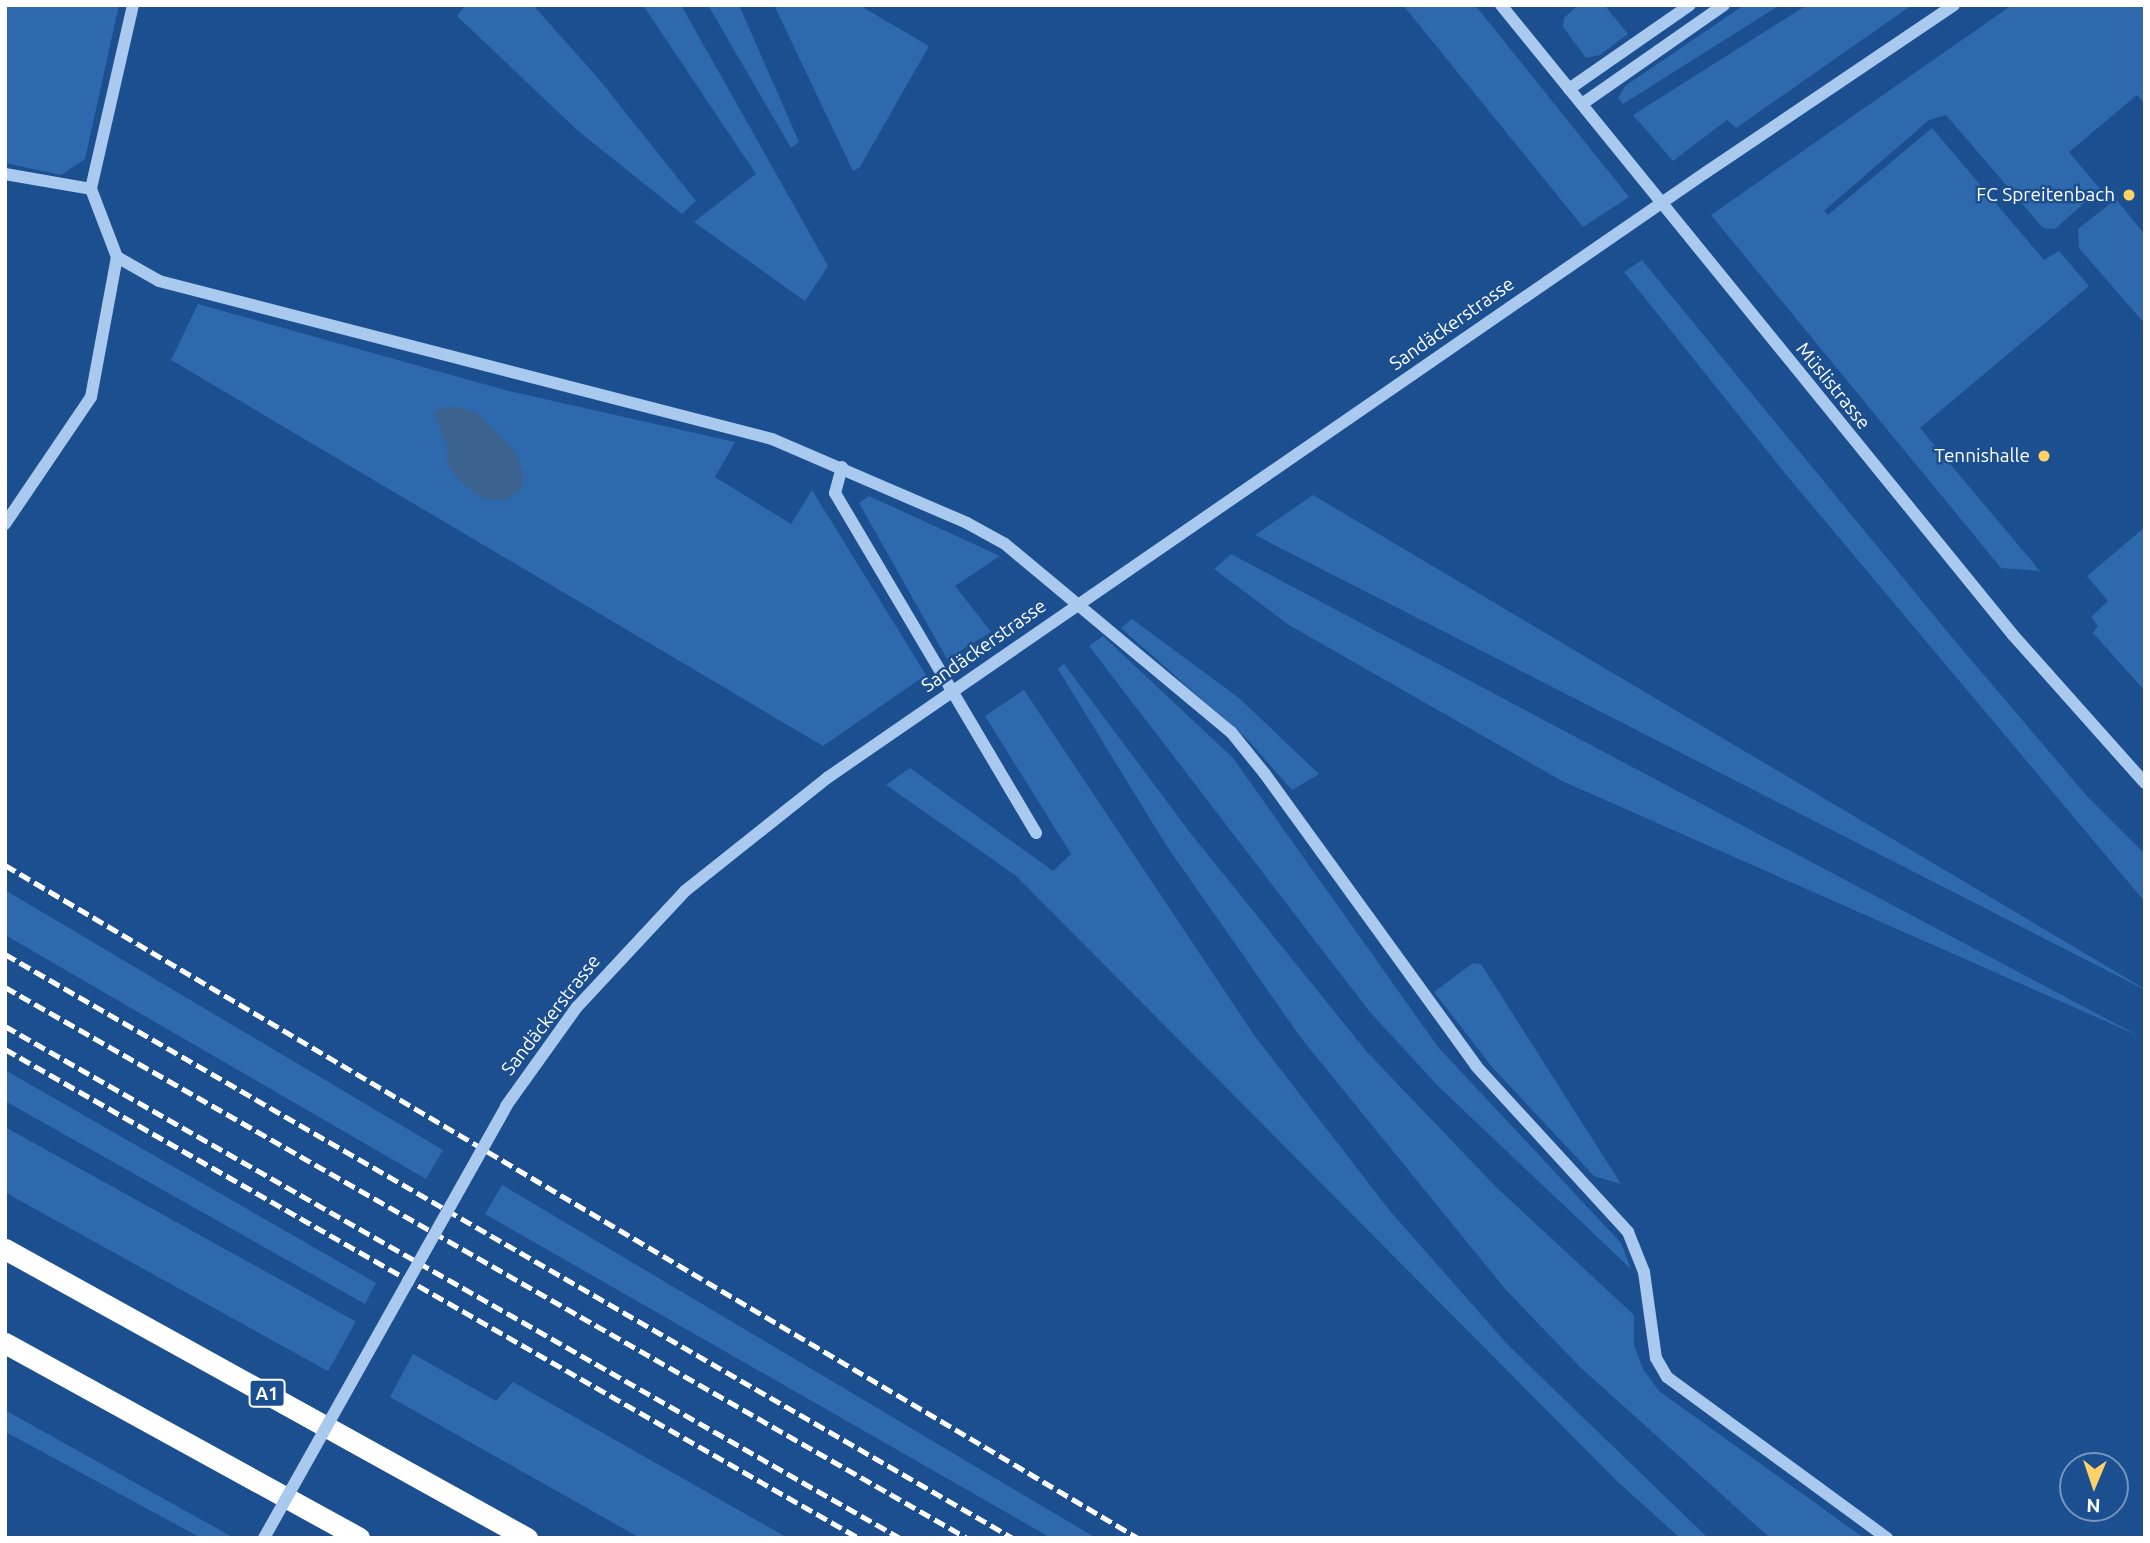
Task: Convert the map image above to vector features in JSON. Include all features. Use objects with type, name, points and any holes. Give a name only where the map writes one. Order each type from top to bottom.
[{"type":"highway","name":"A1","points":[[5,1249],[527,1538]]},
{"type":"highway","points":[[5,1343],[359,1538]]},
{"type":"street","points":[[5,524],[91,397],[117,257],[91,189],[108,98],[134,5]]},
{"type":"street","name":"Müslistrasse","points":[[1501,5],[2013,635],[2145,783]]},
{"type":"street","points":[[1569,89],[1690,5]]},
{"type":"street","points":[[1582,104],[1724,5]]},
{"type":"street","name":"Sandäckerstrasse","points":[[264,1538],[506,1106],[584,999],[685,891],[827,778],[1705,173],[1954,5]]},
{"type":"street","points":[[5,174],[91,189]]},
{"type":"street","points":[[117,257],[159,281],[772,439],[842,467],[1005,544],[1231,732],[1476,1066],[1628,1232],[1644,1272],[1656,1357],[1667,1377],[1887,1538]]},
{"type":"street","points":[[842,467],[835,493],[1036,833]]},
{"type":"shaded area","points":[[5,5],[119,5],[85,159],[61,175],[5,163]]},
{"type":"shaded area","points":[[466,5],[533,5],[598,78],[696,201],[682,214],[577,130],[457,16]]},
{"type":"shaded area","points":[[643,5],[681,5],[828,266],[805,301],[694,222],[756,174]]},
{"type":"shaded area","points":[[708,5],[739,5],[799,142],[791,148]]},
{"type":"shaded area","points":[[774,5],[859,5],[929,46],[860,167],[853,171]]},
{"type":"shaded area","points":[[1403,5],[1475,5],[1629,197],[1583,227]]},
{"type":"shaded area","points":[[1578,5],[1606,7],[1628,34],[1600,55],[1586,58],[1563,27],[1564,18]]},
{"type":"shaded area","points":[[1744,5],[1780,5],[1623,104],[1618,98],[1625,86]]},
{"type":"shaded area","points":[[1807,5],[1912,5],[1736,128],[1727,120],[1673,161],[1633,115]]},
{"type":"shaded area","points":[[2012,5],[2145,5],[2145,104],[2137,95],[2069,152],[2100,189],[2055,229],[2043,228],[1946,115],[1929,120],[1824,211],[1828,215],[1932,128],[2044,260],[2059,251],[2089,286],[1920,428],[2040,571],[2001,568],[1711,215]]},
{"type":"shaded area","points":[[2116,199],[2145,235],[2145,324],[2079,248],[2078,229]]},
{"type":"shaded area","points":[[1642,260],[1955,641],[2086,795],[2145,854],[2145,902],[1788,477],[1624,272]]},
{"type":"shaded area","points":[[198,304],[505,390],[735,442],[715,477],[791,524],[812,490],[926,675],[823,746],[171,360]]},
{"type":"shaded area","points":[[451,406],[476,412],[516,453],[523,471],[523,488],[504,500],[484,498],[460,482],[447,463],[447,446],[434,412]]},
{"type":"shaded area","points":[[1313,495],[2145,989],[2145,990],[1255,535]]},
{"type":"shaded area","points":[[869,496],[1000,556],[955,586],[991,632],[947,659],[859,503]]},
{"type":"shaded area","points":[[2145,527],[2145,691],[2093,633],[2098,626],[2091,617],[2108,601],[2087,576]]},
{"type":"shaded area","points":[[1231,554],[2139,1036],[1562,781],[1289,625],[1214,569]]},
{"type":"shaded area","points":[[1132,619],[1239,698],[1319,774],[1292,790],[1249,741],[1121,628]]},
{"type":"shaded area","points":[[1103,636],[1233,758],[1438,1047],[1621,1243],[1631,1269],[1438,1086],[1369,1011],[1089,646]]},
{"type":"shaded area","points":[[1064,664],[1192,835],[1367,1052],[1496,1187],[1634,1315],[1634,1345],[1643,1369],[1659,1391],[1864,1538],[1770,1538],[1580,1367],[1506,1290],[1301,1038],[1166,845],[1058,669]]},
{"type":"shaded area","points":[[1024,690],[1254,1035],[1390,1211],[1508,1345],[1708,1538],[1680,1538],[1618,1482],[1015,875],[886,785],[910,768],[1053,871],[1071,854],[985,716]]},
{"type":"shaded area","points":[[5,890],[443,1150],[426,1179],[5,935]]},
{"type":"shaded area","points":[[1473,963],[1481,964],[1621,1184],[1594,1176],[1492,1067],[1434,992]]},
{"type":"shaded area","points":[[5,1070],[376,1283],[365,1304],[5,1101]]},
{"type":"shaded area","points":[[5,1127],[356,1321],[328,1371],[5,1192]]},
{"type":"shaded area","points":[[502,1185],[1096,1538],[1051,1538],[485,1214]]},
{"type":"shaded area","points":[[413,1354],[496,1401],[513,1382],[788,1538],[640,1538],[390,1397]]},
{"type":"shaded area","points":[[5,1410],[234,1538],[201,1538],[5,1432]]},
{"type":"railway","points":[[5,865],[1138,1538]]},
{"type":"railway","points":[[5,954],[1013,1538]]},
{"type":"railway","points":[[5,987],[967,1538]]},
{"type":"railway","points":[[5,1026],[900,1538]]},
{"type":"railway","points":[[5,1049],[859,1538]]},
{"type":"place","name":"FC Spreitenbach","points":[[2129,195]]},
{"type":"place","name":"Tennishalle","points":[[2044,456]]}]
